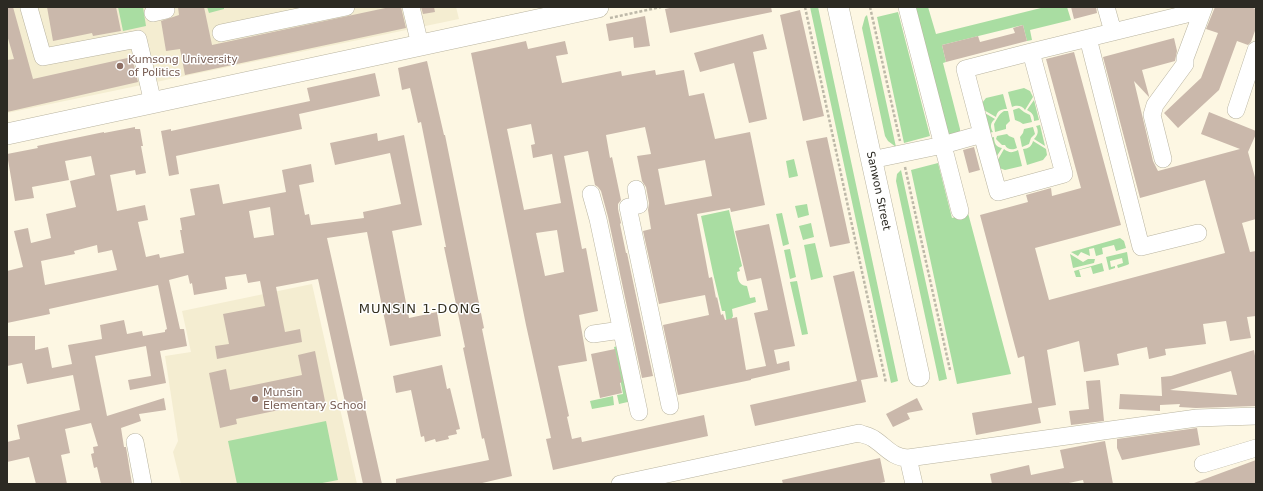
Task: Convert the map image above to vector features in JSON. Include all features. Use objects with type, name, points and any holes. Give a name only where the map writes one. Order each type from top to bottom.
[{"type":"main road","points":[[7,134],[598,7]]},
{"type":"main road","name":"Sanwon Street","points":[[838,7],[919,376]]},
{"type":"street","points":[[221,34],[346,7]]},
{"type":"street","points":[[411,7],[420,45]]},
{"type":"street","points":[[907,7],[960,211]]},
{"type":"street","points":[[1106,7],[1113,32]]},
{"type":"street","points":[[29,8],[43,57],[138,39],[153,103]]},
{"type":"street","points":[[1031,52],[1064,174],[998,192],[965,69],[1031,52],[1113,32],[1203,8]]},
{"type":"street","points":[[1163,159],[1152,114],[1155,105],[1185,64],[1185,58],[1203,8]]},
{"type":"street","points":[[1088,38],[1141,247],[1198,233]]},
{"type":"street","points":[[1236,110],[1256,50]]},
{"type":"street","points":[[871,160],[943,145],[982,134]]},
{"type":"street","points":[[636,189],[639,205],[628,207],[670,406]]},
{"type":"street","points":[[591,194],[598,219],[639,412]]},
{"type":"street","points":[[593,334],[621,330]]},
{"type":"street","points":[[620,484],[859,433],[873,438],[888,452],[901,458],[908,458],[1197,418],[1256,416]]},
{"type":"street","points":[[134,442],[144,484]]},
{"type":"street","points":[[1203,464],[1256,448]]},
{"type":"street","points":[[908,458],[914,484]]},
{"type":"path","points":[[805,7],[886,383]]},
{"type":"path","points":[[870,7],[950,370]]},
{"type":"shaded area","name":"Kumsong University of Politics","points":[[7,7],[456,7],[459,19],[7,113]]},
{"type":"shaded area","name":"Munsin Elementary School","points":[[312,284],[357,484],[181,484],[173,452],[178,441],[165,356],[191,352],[182,311]]},
{"type":"green space","points":[[118,7],[143,7],[146,26],[123,31]]},
{"type":"green space","points":[[207,7],[224,7],[224,9],[209,13]]},
{"type":"green space","points":[[810,7],[818,7],[898,381],[891,383]]},
{"type":"green space","points":[[910,7],[928,7],[936,34],[1045,7],[1067,7],[1071,20],[1030,30],[1032,40],[1027,41],[1023,25],[942,45],[946,62],[943,63],[960,129],[960,132],[949,137]]},
{"type":"green space","points":[[898,12],[930,136],[904,143],[877,17]]},
{"type":"green space","points":[[867,15],[896,147],[888,141],[885,136],[862,28]]},
{"type":"green space","points":[[1024,88],[1030,91],[1033,97],[1025,110],[1019,106],[1012,107],[1008,92]]},
{"type":"green space","points":[[1003,94],[1007,109],[1003,109],[997,113],[996,117],[982,109],[982,103],[986,98]]},
{"type":"green space","points":[[1034,100],[1039,120],[1034,121],[1033,115],[1027,110]]},
{"type":"green space","points":[[1019,108],[1030,115],[1032,122],[1023,124],[1015,120],[1013,110]]},
{"type":"green space","points":[[1004,111],[1008,111],[1010,121],[1006,125],[1006,129],[995,132],[994,124],[999,115]]},
{"type":"green space","points":[[983,112],[995,119],[991,125],[993,132],[989,133]]},
{"type":"green space","points":[[1040,125],[1045,146],[1034,139],[1038,133],[1036,126]]},
{"type":"green space","points":[[1033,127],[1035,134],[1031,138],[1029,144],[1022,147],[1020,137],[1024,129]]},
{"type":"green space","points":[[1007,134],[1014,138],[1017,148],[1009,149],[996,139],[997,136]]},
{"type":"green space","points":[[994,137],[994,141],[998,147],[1002,148],[995,159],[990,138]]},
{"type":"green space","points":[[1033,141],[1046,149],[1047,155],[1043,160],[1027,165],[1023,149],[1030,147]]},
{"type":"green space","points":[[1004,149],[1011,152],[1018,150],[1022,166],[1005,170],[999,168],[996,163]]},
{"type":"green space","points":[[794,159],[798,176],[789,178],[786,161]]},
{"type":"green space","points":[[938,163],[952,218],[968,213],[1011,374],[957,384],[911,170]]},
{"type":"green space","points":[[901,170],[947,379],[939,381],[896,181],[897,174]]},
{"type":"green space","points":[[807,204],[809,215],[798,218],[795,206]]},
{"type":"green space","points":[[729,210],[742,266],[739,268],[740,271],[737,272],[738,279],[740,283],[747,286],[750,298],[755,297],[756,302],[732,309],[732,323],[727,324],[725,311],[722,311],[701,216]]},
{"type":"green space","points":[[782,213],[789,244],[783,246],[776,214]]},
{"type":"green space","points":[[811,223],[814,237],[803,240],[799,226]]},
{"type":"green space","points":[[1120,238],[1124,241],[1126,248],[1116,251],[1114,245],[1102,248],[1103,254],[1096,256],[1094,248],[1089,249],[1090,256],[1081,252],[1078,256],[1071,252]]},
{"type":"green space","points":[[815,243],[823,277],[811,280],[804,245]]},
{"type":"green space","points":[[790,249],[796,277],[790,279],[784,250]]},
{"type":"green space","points":[[1127,252],[1129,264],[1118,268],[1117,265],[1123,263],[1122,258],[1110,261],[1111,267],[1115,266],[1115,268],[1109,270],[1106,257]]},
{"type":"green space","points":[[1070,254],[1083,262],[1088,259],[1095,259],[1094,263],[1073,268]]},
{"type":"green space","points":[[1102,263],[1104,271],[1093,274],[1091,267],[1079,270],[1081,277],[1076,277],[1074,271]]},
{"type":"green space","points":[[797,281],[808,334],[802,335],[790,282]]},
{"type":"green space","points":[[621,345],[632,401],[619,404],[617,395],[623,394],[614,347]]},
{"type":"green space","points":[[613,396],[614,405],[592,409],[590,401]]},
{"type":"green space","points":[[326,421],[338,480],[317,484],[237,484],[228,441]]},
{"type":"building","points":[[7,7],[13,7],[33,79],[132,57],[138,82],[7,112],[7,60],[14,59],[7,35]]},
{"type":"building","points":[[47,7],[116,7],[121,31],[93,36],[92,33],[53,41]]},
{"type":"building","points":[[178,7],[204,7],[212,45],[390,7],[401,7],[406,28],[185,75],[180,49],[166,51],[161,21],[179,15]]},
{"type":"building","points":[[421,7],[434,7],[435,12],[423,14]]},
{"type":"building","points":[[674,7],[771,7],[772,12],[670,33],[665,9]]},
{"type":"building","points":[[1071,7],[1096,7],[1097,13],[1074,19]]},
{"type":"building","points":[[1215,7],[1250,7],[1256,9],[1256,28],[1251,42],[1248,45],[1237,41],[1219,90],[1178,128],[1164,113],[1201,78],[1218,33],[1206,29]]},
{"type":"building","points":[[800,10],[824,116],[803,121],[780,15]]},
{"type":"building","points":[[645,16],[650,46],[634,48],[633,37],[609,41],[606,24]]},
{"type":"building","points":[[1023,25],[1027,41],[946,62],[942,45],[978,36],[980,42],[1015,33],[1013,28]]},
{"type":"building","points":[[763,34],[767,49],[753,52],[767,119],[749,123],[734,63],[700,72],[694,53]]},
{"type":"building","points":[[1174,38],[1177,51],[1175,61],[1142,70],[1149,97],[1134,81],[1153,161],[1158,171],[1240,149],[1201,134],[1209,112],[1256,131],[1248,152],[1256,181],[1256,219],[1242,223],[1250,252],[1256,251],[1256,316],[1247,317],[1251,338],[1230,341],[1226,321],[1203,324],[1206,344],[1165,349],[1166,355],[1149,359],[1147,347],[1129,351],[1117,354],[1119,365],[1084,372],[1079,341],[1047,350],[1056,405],[1038,408],[1041,423],[976,435],[972,413],[1032,403],[1024,356],[1018,358],[980,215],[1028,202],[1026,195],[1051,188],[1052,196],[1081,188],[1046,59],[1074,52],[1121,225],[1035,248],[1049,300],[1225,253],[1205,180],[1140,198],[1103,57]]},
{"type":"building","points":[[526,41],[528,49],[565,41],[568,54],[556,56],[562,83],[621,71],[622,76],[655,70],[656,75],[684,70],[689,96],[704,93],[715,139],[750,132],[765,205],[731,212],[730,208],[697,214],[709,278],[712,277],[721,315],[723,314],[725,320],[737,317],[746,370],[766,366],[754,313],[768,310],[761,278],[747,281],[735,231],[769,224],[795,346],[774,350],[777,364],[789,361],[790,370],[751,380],[678,395],[663,325],[709,315],[705,295],[659,304],[643,231],[651,229],[648,210],[649,203],[646,187],[642,181],[637,156],[651,154],[645,127],[606,135],[610,158],[612,157],[621,200],[618,204],[620,224],[653,376],[642,378],[608,217],[601,191],[595,185],[588,151],[564,156],[582,249],[586,248],[598,311],[579,315],[587,361],[558,366],[569,416],[567,417],[572,439],[581,437],[582,442],[704,415],[708,436],[553,470],[546,439],[551,438],[526,325],[471,53]],"holes":[[[531,124],[535,144],[531,145],[533,158],[552,154],[561,203],[524,210],[507,129]],[[705,160],[712,196],[665,205],[658,169]],[[557,230],[564,272],[545,276],[536,233]]]},
{"type":"building","points":[[427,61],[445,135],[512,476],[478,484],[396,484],[396,479],[489,460],[484,438],[482,439],[463,348],[465,347],[444,247],[446,247],[421,122],[418,123],[410,88],[402,90],[398,68]]},
{"type":"building","points":[[375,73],[380,96],[299,114],[302,129],[176,156],[179,174],[169,176],[161,131],[171,129],[171,131],[310,101],[307,88]]},
{"type":"building","points":[[135,127],[135,129],[140,129],[143,146],[141,146],[146,173],[136,175],[135,170],[110,175],[117,211],[145,205],[148,220],[138,222],[146,257],[159,254],[160,258],[184,253],[180,230],[182,230],[180,218],[195,215],[190,189],[219,184],[223,204],[286,192],[282,170],[311,164],[314,182],[299,185],[305,215],[309,214],[311,225],[364,218],[363,212],[401,204],[390,153],[335,165],[330,143],[377,133],[378,141],[404,135],[422,225],[392,231],[409,318],[437,312],[441,336],[390,346],[367,232],[327,238],[382,484],[363,484],[318,279],[276,287],[285,332],[300,329],[302,342],[217,359],[215,346],[229,344],[223,314],[265,306],[260,281],[248,283],[246,274],[225,277],[227,289],[194,295],[192,283],[190,284],[188,275],[169,280],[180,329],[184,329],[187,346],[160,351],[166,383],[130,390],[128,380],[151,376],[146,346],[95,356],[107,416],[164,398],[166,410],[139,414],[141,421],[121,428],[124,447],[126,447],[132,484],[101,484],[97,467],[94,468],[91,454],[94,453],[93,447],[98,446],[91,423],[65,429],[70,453],[61,455],[67,484],[36,484],[29,457],[7,462],[7,442],[20,439],[17,425],[80,410],[73,375],[27,384],[22,363],[7,366],[7,336],[35,336],[35,350],[48,347],[52,368],[72,364],[68,345],[102,339],[100,325],[124,320],[127,334],[142,331],[143,336],[165,332],[167,329],[158,285],[49,309],[50,314],[7,323],[7,271],[23,267],[14,231],[28,228],[31,243],[51,238],[46,214],[76,207],[70,181],[95,175],[91,156],[65,161],[69,180],[32,187],[34,198],[15,201],[7,154],[38,148],[37,146]],"holes":[[[270,207],[274,235],[254,238],[249,211]],[[97,245],[98,253],[112,250],[117,270],[45,285],[41,261],[75,254],[74,251]]]},
{"type":"building","points":[[827,137],[850,243],[830,247],[806,141]]},
{"type":"building","points":[[974,147],[980,170],[969,173],[963,150]]},
{"type":"building","points":[[854,271],[878,377],[861,380],[866,402],[755,426],[750,405],[857,381],[833,276]]},
{"type":"building","points":[[615,349],[622,382],[620,383],[622,393],[600,398],[591,354]]},
{"type":"building","points":[[1254,350],[1256,362],[1256,406],[1196,408],[1179,407],[1180,404],[1160,405],[1160,411],[1119,409],[1120,394],[1162,396],[1161,377],[1171,376]],"holes":[[[1231,371],[1237,395],[1170,390]]]},
{"type":"building","points":[[315,351],[326,406],[309,410],[308,404],[236,419],[237,424],[220,428],[209,373],[226,369],[230,390],[302,375],[298,355]]},
{"type":"building","points":[[442,365],[447,389],[450,388],[460,429],[456,430],[457,434],[448,436],[449,439],[436,442],[435,439],[425,442],[424,436],[421,437],[411,390],[396,393],[393,376]]},
{"type":"building","points":[[1100,380],[1104,421],[1071,425],[1069,411],[1089,409],[1086,381]]},
{"type":"building","points":[[917,398],[923,410],[907,413],[910,419],[893,427],[886,414]]},
{"type":"building","points":[[1197,428],[1200,445],[1122,460],[1117,448],[1117,439]]},
{"type":"building","points":[[1105,441],[1113,484],[1084,484],[1083,480],[1064,484],[992,484],[990,474],[1029,465],[1031,475],[1064,468],[1060,450]]},
{"type":"building","points":[[880,458],[885,482],[875,484],[783,484],[782,480]]},
{"type":"building","points":[[1256,460],[1256,484],[1194,484],[1194,483]]},
{"type":"place","name":"Kumsong University of Politics","points":[[120,66]]},
{"type":"place","name":"Munsin Elementary School","points":[[255,399]]},
{"type":"district","name":"MUNSIN 1-DONG","points":[[420,310]]}]
